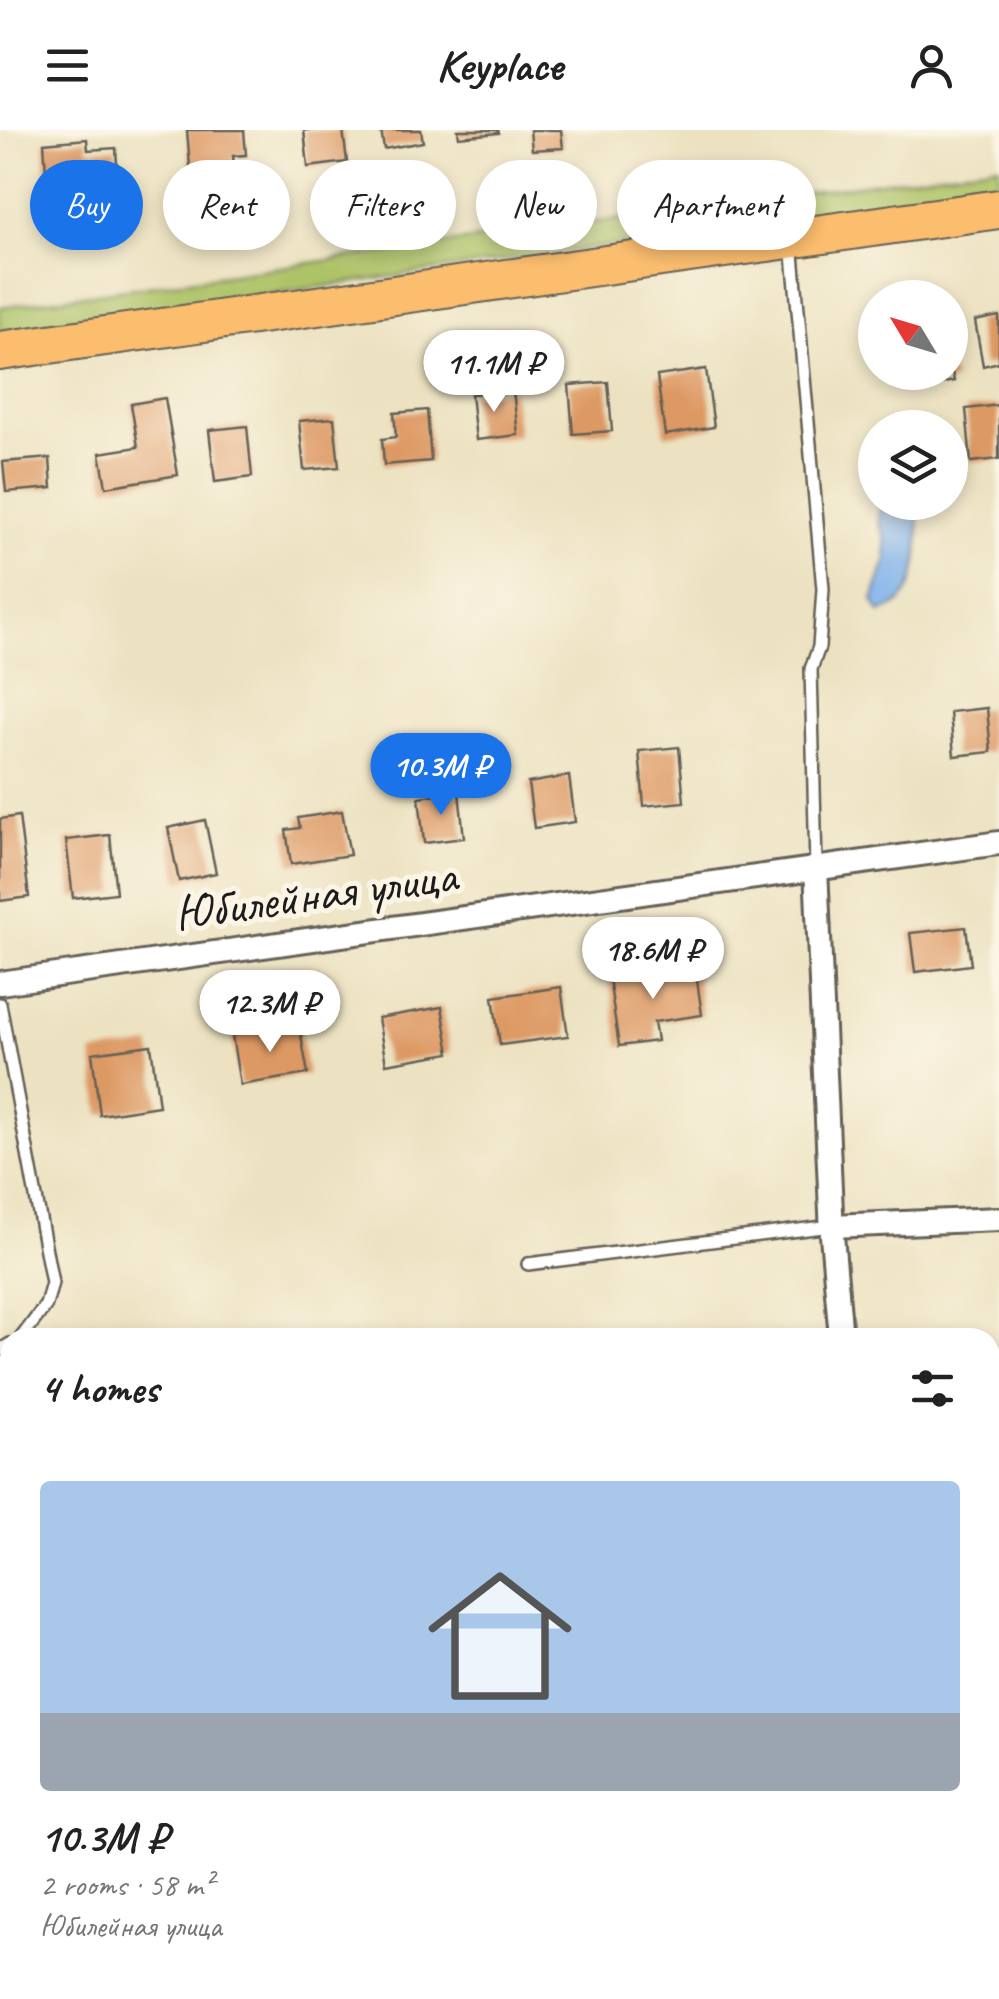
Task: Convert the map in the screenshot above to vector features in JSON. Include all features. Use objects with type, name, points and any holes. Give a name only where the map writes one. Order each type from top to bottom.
[{"type":"highway","points":[[816,236],[999,210]]},
{"type":"highway","points":[[0,351],[714,250]]},
{"type":"street","name":"Юбилейная улица","points":[[0,983],[999,843]]},
{"type":"street","points":[[816,867],[831,1226],[840,1328]]},
{"type":"street","points":[[831,1226],[999,1220]]},
{"type":"lane","points":[[793,250],[823,590],[819,647],[811,669],[816,867]]},
{"type":"lane","points":[[0,1004],[52,1283],[46,1305],[29,1328]]},
{"type":"lane","points":[[528,1264],[831,1226]]},
{"type":"green space","points":[[999,165],[999,191],[816,217],[816,191]]},
{"type":"green space","points":[[617,219],[617,245],[597,248],[597,222]]},
{"type":"green space","points":[[476,239],[476,250],[581,250],[0,332],[0,307],[401,250],[456,250],[456,242]]},
{"type":"water","points":[[919,520],[919,527],[913,581],[900,602],[880,613],[873,600],[887,559],[879,523]]},
{"type":"building","points":[[187,130],[244,130],[246,155],[233,156],[233,160],[190,160]]},
{"type":"building","points":[[304,130],[343,130],[347,160],[310,160],[308,167]]},
{"type":"building","points":[[381,130],[421,130],[423,142],[384,149]]},
{"type":"building","points":[[458,130],[498,130],[499,133],[459,137]]},
{"type":"building","points":[[530,130],[561,130],[563,148],[532,150]]},
{"type":"building","points":[[87,139],[88,150],[116,148],[117,160],[45,160],[44,143]]},
{"type":"building","points":[[999,316],[999,362],[983,366],[975,321]]},
{"type":"building","points":[[706,369],[714,427],[665,435],[657,376]]},
{"type":"building","points":[[608,382],[612,431],[573,434],[569,385]]},
{"type":"building","points":[[513,390],[518,435],[476,440],[471,394]]},
{"type":"building","points":[[165,398],[178,475],[106,487],[100,453],[138,447],[131,404]]},
{"type":"building","points":[[999,405],[999,459],[971,462],[966,409]]},
{"type":"building","points":[[427,410],[431,461],[384,465],[382,439],[396,437],[394,413]]},
{"type":"building","points":[[334,418],[339,467],[304,470],[299,421]]},
{"type":"building","points":[[247,426],[252,477],[215,482],[209,430]]},
{"type":"building","points":[[50,458],[52,488],[6,492],[3,462]]},
{"type":"building","points":[[987,708],[991,752],[954,756],[950,712]]},
{"type":"building","points":[[679,747],[684,802],[644,806],[639,751]]},
{"type":"building","points":[[569,776],[575,822],[534,828],[528,783]]},
{"type":"building","points":[[459,792],[464,838],[424,843],[419,797]]},
{"type":"building","points":[[342,811],[350,855],[291,864],[286,830],[300,828],[298,818]]},
{"type":"building","points":[[19,816],[29,897],[0,901],[0,819]]},
{"type":"building","points":[[205,820],[216,873],[179,881],[168,828]]},
{"type":"building","points":[[110,835],[116,893],[73,898],[66,840]]},
{"type":"building","points":[[966,927],[971,965],[915,972],[910,933]]},
{"type":"building","points":[[695,966],[702,1015],[654,1022],[657,1041],[619,1046],[609,978]]},
{"type":"building","points":[[561,987],[568,1036],[500,1045],[493,997]]},
{"type":"building","points":[[442,1007],[450,1053],[386,1064],[378,1018]]},
{"type":"building","points":[[299,1024],[308,1074],[240,1085],[232,1035]]},
{"type":"building","points":[[151,1045],[159,1106],[100,1115],[92,1053]]}]
